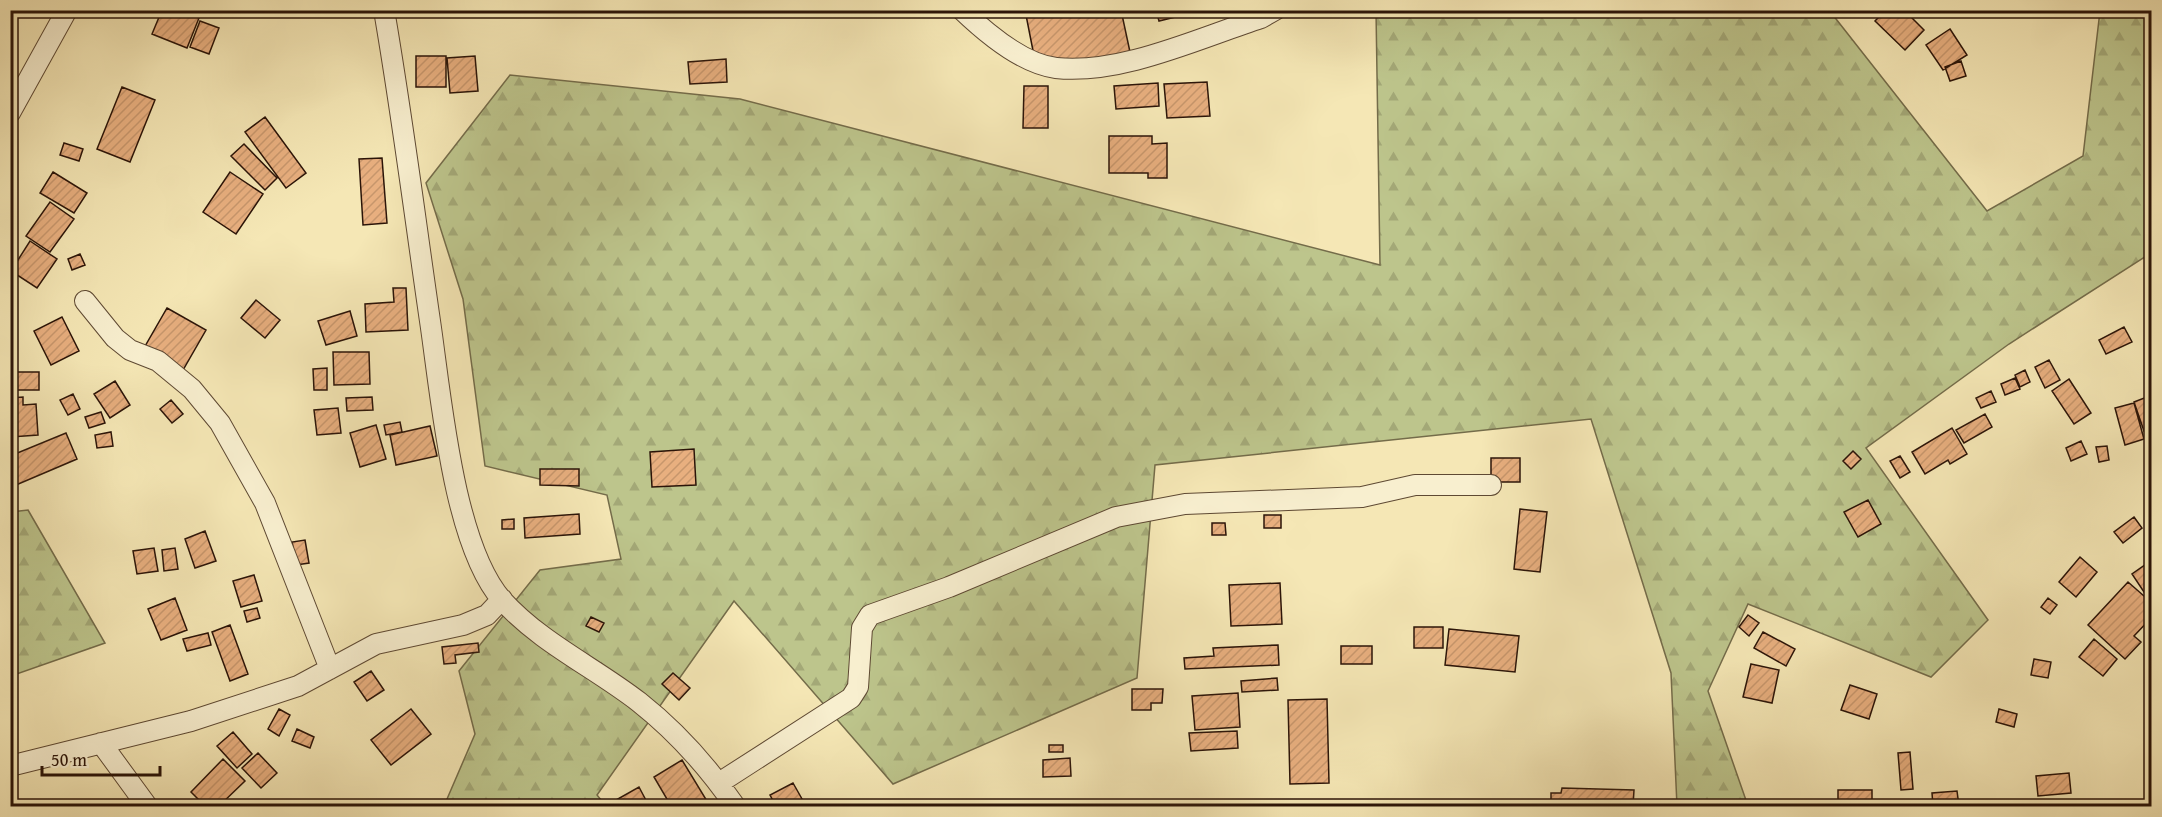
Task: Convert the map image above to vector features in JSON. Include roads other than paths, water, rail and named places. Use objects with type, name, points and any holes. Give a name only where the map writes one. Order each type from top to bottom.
[{"type":"street","points":[[10,113],[67,10]]},
{"type":"street","points":[[384,10],[451,464],[472,544],[484,572],[502,599],[556,648],[638,701],[682,739],[719,783],[735,807]]},
{"type":"street","points":[[962,10],[1001,44],[1054,68],[1097,66],[1149,56],[1261,18],[1275,10]]},
{"type":"street","points":[[84,301],[115,338],[130,350],[158,362],[192,389],[220,423],[265,503],[330,669]]},
{"type":"street","points":[[719,783],[851,698],[858,687],[862,628],[870,615],[949,587],[1116,517],[1185,504],[1362,497],[1415,485],[1491,485]]},
{"type":"street","points":[[10,766],[191,721],[298,686],[376,644],[463,624],[487,615],[502,599]]},
{"type":"street","points":[[101,742],[147,807]]}]
